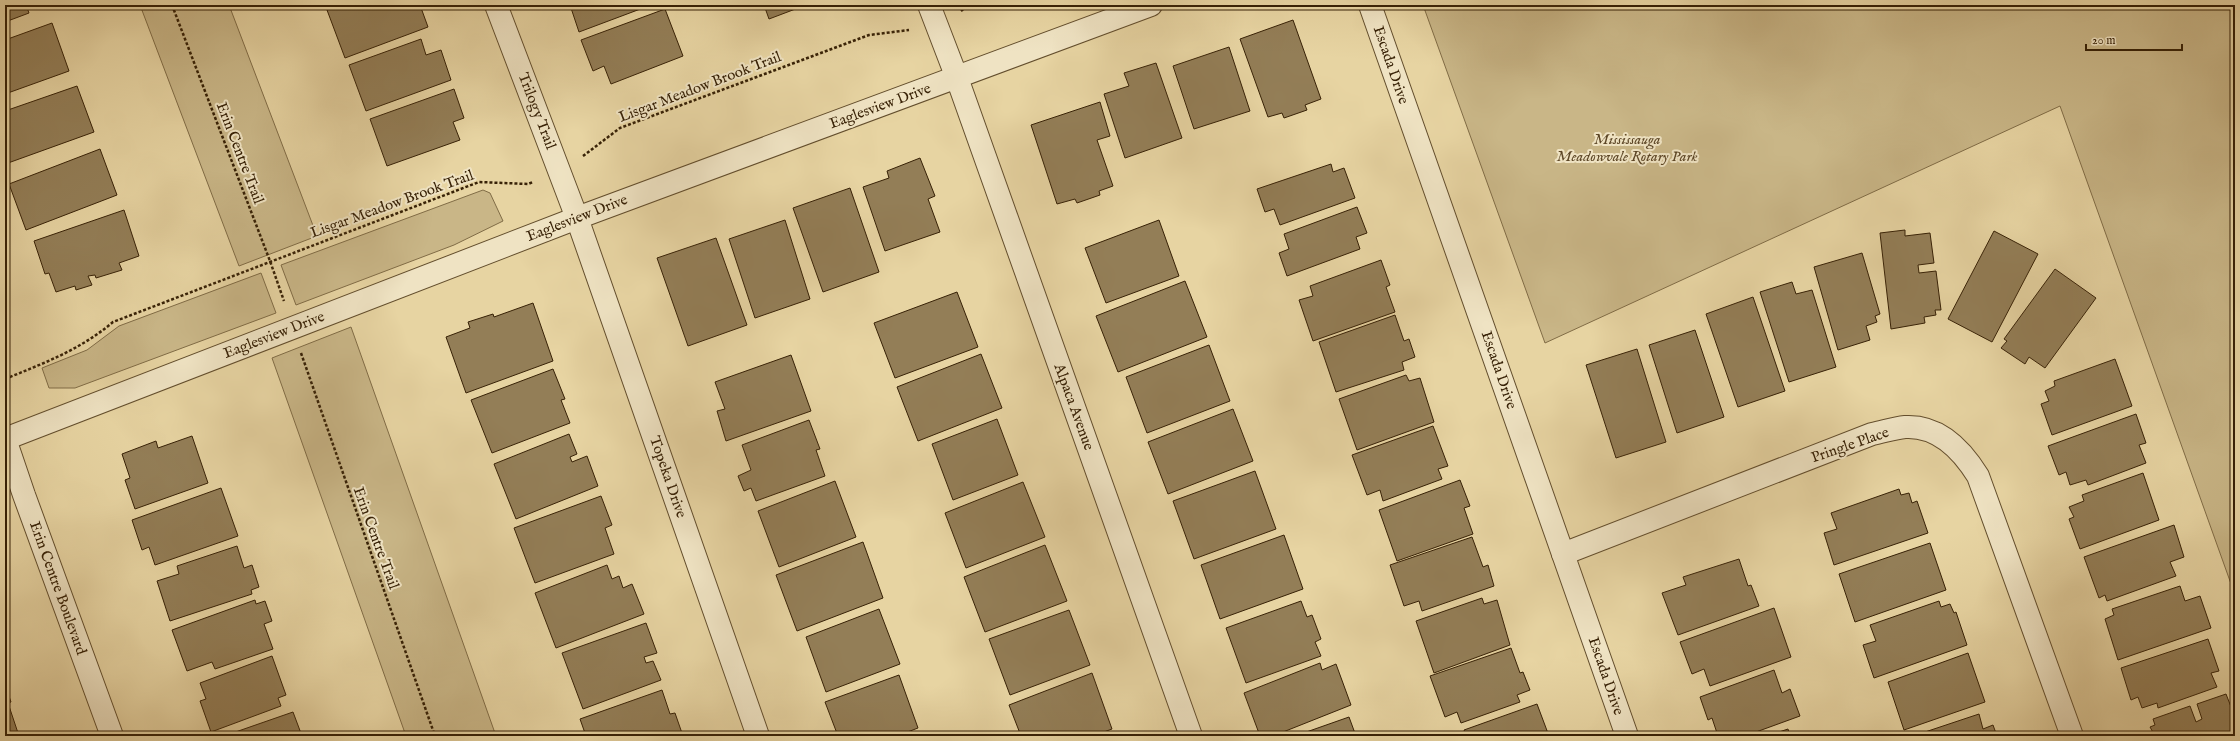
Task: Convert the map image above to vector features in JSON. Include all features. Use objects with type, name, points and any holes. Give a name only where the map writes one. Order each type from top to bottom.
[{"type":"street","name":"Trilogy Trail","points":[[496,5],[577,218]]},
{"type":"street","name":"Eaglesview Drive","points":[[5,439],[577,218],[1151,5]]},
{"type":"street","name":"Escada Drive","points":[[1370,5],[1627,736]]},
{"type":"street","name":"Alpaca Avenue","points":[[932,13],[957,78],[1191,736]]},
{"type":"street","name":"Topeka Drive","points":[[577,218],[758,736]]},
{"type":"street","name":"Pringle Place","points":[[1563,554],[1872,434],[1906,427],[1928,430],[1945,438],[1960,451],[1978,476],[2072,736]]},
{"type":"street","name":"Erin Centre Boulevard","points":[[5,439],[112,736]]},
{"type":"path","name":"Erin Centre Trail","points":[[172,5],[270,261],[284,302]]},
{"type":"path","name":"Lisgar Meadow Brook Trail","points":[[5,379],[68,353],[94,339],[113,322],[270,261],[479,182],[528,184],[587,154],[620,128],[869,35],[903,32],[932,13],[956,15],[968,5]]},
{"type":"path","name":"Erin Centre Trail","points":[[299,347],[435,736]]},
{"type":"green space","points":[[140,5],[229,5],[317,236],[239,266]]},
{"type":"green space","name":"Mississauga Meadowvale Rotary Park","points":[[1423,5],[2235,5],[2235,595],[2060,106],[1545,343]]},
{"type":"green space","points":[[483,190],[490,193],[503,221],[454,245],[296,305],[281,265]]},
{"type":"green space","points":[[261,273],[276,313],[75,388],[49,388],[42,368],[87,350],[119,326]]},
{"type":"green space","points":[[351,327],[496,736],[406,736],[272,358]]},
{"type":"building","points":[[5,5],[26,5],[29,13],[5,22]]},
{"type":"building","points":[[341,5],[420,5],[428,27],[345,58],[327,10]]},
{"type":"building","points":[[570,5],[651,5],[579,32]]},
{"type":"building","points":[[764,5],[806,5],[769,19]]},
{"type":"building","points":[[665,9],[683,56],[611,84],[604,66],[593,71],[581,40]]},
{"type":"building","points":[[1293,20],[1321,99],[1305,105],[1307,110],[1284,118],[1282,113],[1268,117],[1240,39]]},
{"type":"building","points":[[52,23],[69,71],[5,94],[5,40]]},
{"type":"building","points":[[421,39],[426,55],[441,50],[451,80],[366,111],[349,65]]},
{"type":"building","points":[[1229,47],[1250,111],[1194,129],[1173,66]]},
{"type":"building","points":[[1156,63],[1182,138],[1125,158],[1104,94],[1129,86],[1124,73]]},
{"type":"building","points":[[77,86],[94,132],[8,163],[5,155],[5,111]]},
{"type":"building","points":[[454,89],[464,118],[453,122],[460,140],[387,166],[370,119]]},
{"type":"building","points":[[1100,102],[1110,136],[1097,140],[1113,186],[1099,191],[1100,195],[1077,203],[1075,199],[1057,204],[1031,125]]},
{"type":"building","points":[[100,149],[117,195],[26,230],[9,184]]},
{"type":"building","points":[[920,158],[935,196],[928,199],[940,232],[885,251],[863,187],[889,178],[887,171]]},
{"type":"building","points":[[1331,164],[1333,172],[1344,168],[1355,198],[1280,225],[1274,209],[1265,212],[1257,189]]},
{"type":"building","points":[[850,188],[879,272],[823,292],[793,208]]},
{"type":"building","points":[[1357,207],[1367,233],[1356,237],[1360,249],[1287,276],[1279,253],[1289,249],[1284,234]]},
{"type":"building","points":[[124,210],[139,256],[119,263],[122,270],[96,278],[95,275],[88,276],[92,285],[76,290],[75,286],[56,292],[49,273],[45,274],[34,241]]},
{"type":"building","points":[[785,220],[810,299],[755,318],[729,239]]},
{"type":"building","points":[[1159,220],[1179,276],[1106,303],[1085,248]]},
{"type":"building","points":[[1905,230],[1905,236],[1930,233],[1934,263],[1918,265],[1919,273],[1936,271],[1941,310],[1935,310],[1936,315],[1924,317],[1925,323],[1891,329],[1880,233]]},
{"type":"building","points":[[1994,231],[2038,254],[1992,342],[1948,319]]},
{"type":"building","points":[[716,238],[747,325],[688,346],[657,258]]},
{"type":"building","points":[[1862,253],[1880,314],[1875,316],[1877,322],[1866,326],[1870,340],[1838,350],[1814,267]]},
{"type":"building","points":[[1381,260],[1390,285],[1386,287],[1395,312],[1313,341],[1299,300],[1313,296],[1310,286]]},
{"type":"building","points":[[2055,269],[2096,298],[2045,368],[2029,357],[2025,364],[2001,348],[2007,341],[2004,339]]},
{"type":"building","points":[[1185,281],[1207,337],[1118,372],[1096,316]]},
{"type":"building","points":[[1792,282],[1796,294],[1812,290],[1836,367],[1789,382],[1760,292]]},
{"type":"building","points":[[957,292],[978,347],[895,378],[874,323]]},
{"type":"building","points":[[1753,297],[1785,391],[1738,407],[1706,314]]},
{"type":"building","points":[[533,303],[553,361],[466,393],[446,337],[470,328],[468,322],[493,314],[494,317]]},
{"type":"building","points":[[1395,315],[1404,341],[1409,339],[1415,357],[1402,362],[1404,370],[1336,392],[1319,342]]},
{"type":"building","points":[[1695,330],[1724,417],[1677,433],[1649,345]]},
{"type":"building","points":[[1209,345],[1230,401],[1147,433],[1126,377]]},
{"type":"building","points":[[1637,349],[1666,442],[1616,458],[1586,365]]},
{"type":"building","points":[[981,354],[1002,408],[918,441],[897,387]]},
{"type":"building","points":[[791,355],[811,411],[726,441],[717,411],[725,409],[715,382]]},
{"type":"building","points":[[2115,359],[2132,406],[2052,435],[2041,404],[2049,401],[2045,391],[2055,386],[2054,381]]},
{"type":"building","points":[[553,369],[565,399],[561,400],[570,423],[492,453],[471,400]]},
{"type":"building","points":[[1406,375],[1409,381],[1420,378],[1434,422],[1357,450],[1339,399]]},
{"type":"building","points":[[1233,409],[1253,461],[1168,494],[1148,442]]},
{"type":"building","points":[[2136,414],[2146,443],[2139,445],[2146,463],[2088,485],[2086,480],[2070,485],[2066,472],[2059,475],[2048,446]]},
{"type":"building","points":[[997,419],[1018,475],[953,500],[932,444]]},
{"type":"building","points":[[809,420],[820,449],[816,450],[825,476],[756,501],[751,488],[744,491],[738,476],[751,470],[742,445]]},
{"type":"building","points":[[1433,426],[1448,466],[1438,469],[1442,479],[1383,501],[1380,490],[1367,495],[1352,455]]},
{"type":"building","points":[[569,434],[577,454],[570,457],[572,462],[587,456],[598,486],[516,519],[494,464]]},
{"type":"building","points":[[192,436],[208,483],[135,509],[125,480],[130,478],[122,454],[156,441],[158,448]]},
{"type":"building","points":[[1255,471],[1276,529],[1194,559],[1173,501]]},
{"type":"building","points":[[2143,473],[2159,520],[2080,549],[2069,519],[2074,517],[2069,507],[2084,501],[2082,495]]},
{"type":"building","points":[[1460,480],[1470,506],[1464,508],[1473,534],[1397,561],[1379,510]]},
{"type":"building","points":[[835,481],[856,537],[779,567],[758,511]]},
{"type":"building","points":[[1023,482],[1045,537],[966,568],[945,513]]},
{"type":"building","points":[[221,488],[238,536],[155,565],[149,547],[142,550],[132,520]]},
{"type":"building","points":[[1899,489],[1901,495],[1909,493],[1912,503],[1917,501],[1928,533],[1834,565],[1824,533],[1837,529],[1831,513]]},
{"type":"building","points":[[601,496],[612,525],[605,528],[614,554],[535,583],[514,528]]},
{"type":"building","points":[[2174,525],[2184,557],[2170,562],[2176,576],[2107,601],[2105,595],[2099,598],[2084,557]]},
{"type":"building","points":[[1284,535],[1303,589],[1220,619],[1201,565]]},
{"type":"building","points":[[1472,537],[1483,567],[1488,565],[1494,586],[1422,611],[1419,601],[1404,606],[1390,565]]},
{"type":"building","points":[[863,542],[883,598],[797,631],[776,575]]},
{"type":"building","points":[[1930,543],[1946,590],[1855,622],[1839,574]]},
{"type":"building","points":[[1045,545],[1067,601],[985,632],[964,577]]},
{"type":"building","points":[[237,546],[244,568],[252,565],[259,587],[251,590],[252,594],[170,621],[157,581],[179,574],[177,566]]},
{"type":"building","points":[[1739,559],[1748,586],[1751,585],[1759,606],[1678,635],[1662,593],[1686,585],[1683,577]]},
{"type":"building","points":[[607,565],[612,579],[619,576],[623,588],[632,584],[644,614],[556,648],[535,593]]},
{"type":"building","points":[[2180,586],[2185,601],[2200,596],[2211,628],[2118,660],[2105,619],[2114,615],[2112,609]]},
{"type":"building","points":[[1482,598],[1484,604],[1497,600],[1510,645],[1434,673],[1416,621]]},
{"type":"building","points":[[255,600],[256,604],[265,601],[272,621],[264,624],[273,649],[215,669],[212,662],[187,671],[172,630]]},
{"type":"building","points":[[1301,601],[1307,617],[1312,615],[1321,639],[1315,642],[1321,656],[1246,683],[1226,628]]},
{"type":"building","points":[[1939,601],[1941,607],[1950,604],[1954,613],[1956,612],[1967,645],[1874,678],[1863,645],[1876,641],[1870,625]]},
{"type":"building","points":[[1774,608],[1791,657],[1710,686],[1704,669],[1692,674],[1680,642]]},
{"type":"building","points":[[879,609],[900,664],[826,692],[806,637]]},
{"type":"building","points":[[1069,610],[1090,665],[1010,695],[989,639]]},
{"type":"building","points":[[646,623],[657,653],[644,657],[646,663],[653,661],[661,680],[583,709],[562,653]]},
{"type":"building","points":[[2208,639],[2219,671],[2211,673],[2217,687],[2158,708],[2157,703],[2142,708],[2138,697],[2131,700],[2121,668]]},
{"type":"building","points":[[1511,648],[1520,673],[1523,672],[1530,690],[1517,695],[1520,702],[1461,723],[1457,712],[1445,717],[1430,676]]},
{"type":"building","points":[[1968,653],[1985,702],[1904,730],[1888,682]]},
{"type":"building","points":[[272,656],[286,695],[278,698],[281,706],[211,732],[200,701],[206,699],[200,683]]},
{"type":"building","points":[[1320,663],[1322,670],[1336,664],[1351,705],[1273,736],[1260,736],[1244,693]]},
{"type":"building","points":[[1774,670],[1782,693],[1790,689],[1800,716],[1745,736],[1718,736],[1712,718],[1708,720],[1700,697]]},
{"type":"building","points":[[1092,673],[1112,729],[1093,736],[1021,736],[1009,705]]},
{"type":"building","points":[[899,675],[918,728],[897,736],[838,736],[825,702]]},
{"type":"building","points":[[5,685],[11,702],[5,704]]},
{"type":"building","points":[[662,690],[670,714],[675,713],[683,736],[586,736],[580,719]]},
{"type":"building","points":[[2226,694],[2235,717],[2235,736],[2155,736],[2150,727],[2155,725],[2153,719],[2190,706],[2196,722],[2202,719],[2197,704]]},
{"type":"building","points":[[1537,704],[1549,736],[1466,736],[1464,730]]},
{"type":"building","points":[[9,706],[19,736],[5,736],[5,707]]},
{"type":"building","points":[[293,712],[302,736],[224,736]]},
{"type":"building","points":[[1979,714],[1983,729],[1993,725],[1997,736],[1913,736]]},
{"type":"building","points":[[1349,717],[1356,736],[1295,736]]},
{"type":"building","points":[[1788,729],[1790,736],[1767,736]]}]
